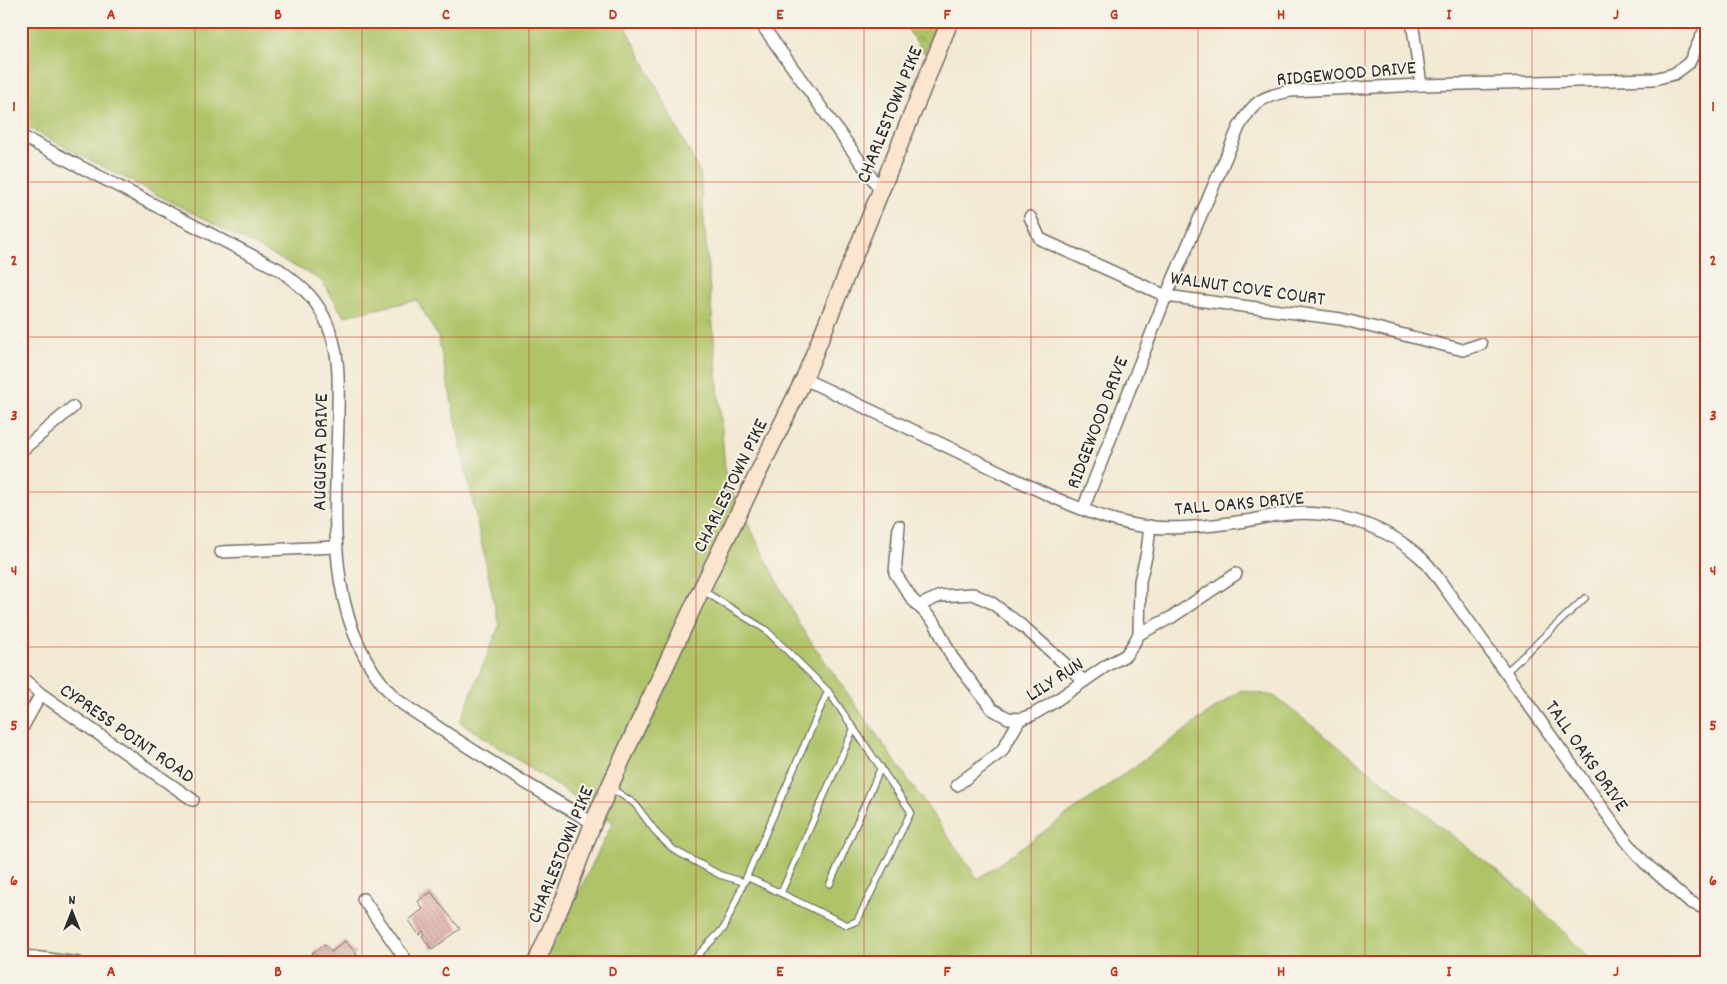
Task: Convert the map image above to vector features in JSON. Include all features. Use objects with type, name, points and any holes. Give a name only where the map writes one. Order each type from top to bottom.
[{"type":"street","points":[[759,21],[880,189]]},
{"type":"street","name":"CHARLESTOWN PIKE","points":[[536,963],[568,890],[593,823],[701,590],[804,379],[950,21]]},
{"type":"street","points":[[1412,21],[1421,85]]},
{"type":"street","name":"RIDGEWOOD DRIVE","points":[[1083,508],[1166,296],[1239,127],[1254,105],[1274,94],[1290,91],[1421,85],[1654,79],[1674,74],[1689,62],[1706,27]]},
{"type":"street","name":"AUGUSTA DRIVE","points":[[21,136],[280,270],[308,292],[328,326],[336,351],[338,380],[336,546],[342,598],[352,627],[366,657],[394,697],[497,767],[593,823]]},
{"type":"street","name":"WALNUT COVE COURT","points":[[1030,217],[1040,239],[1166,296],[1341,319],[1462,350],[1481,344]]},
{"type":"street","name":"TALL OAKS DRIVE","points":[[804,379],[1031,487],[1098,515],[1136,525],[1178,528],[1307,513],[1346,518],[1367,524],[1399,540],[1420,557],[1506,672],[1627,842],[1644,862],[1688,902],[1706,910]]},
{"type":"street","points":[[21,451],[73,407]]},
{"type":"street","name":"LILY RUN","points":[[899,526],[895,573],[918,606],[935,624],[952,657],[992,709],[1008,718],[1020,719],[1032,715],[1045,707],[1126,655],[1139,634]]},
{"type":"street","points":[[1150,526],[1148,552],[1140,581],[1139,634],[1172,617],[1236,574]]},
{"type":"street","points":[[221,552],[336,546]]},
{"type":"street","points":[[918,606],[940,596],[972,594],[992,603],[1084,681]]},
{"type":"street","name":"CYPRESS POINT ROAD","points":[[21,677],[41,694],[194,800]]},
{"type":"street","points":[[21,730],[41,694]]},
{"type":"street","points":[[957,785],[1002,751],[1020,719]]},
{"type":"street","points":[[363,899],[408,963]]},
{"type":"street","points":[[24,958],[78,963]]},
{"type":"lane","points":[[610,786],[634,804],[658,835],[674,850],[720,875],[746,880],[781,893],[847,925],[857,921],[911,812],[828,691],[766,630],[701,590]]},
{"type":"lane","points":[[1506,672],[1585,598]]},
{"type":"lane","points":[[685,963],[695,958],[724,928],[828,691]]},
{"type":"lane","points":[[781,893],[854,728]]},
{"type":"lane","points":[[830,884],[881,767]]},
{"type":"green space","points":[[21,21],[623,21],[700,173],[726,480],[800,626],[978,879],[1241,690],[1274,696],[1524,892],[1594,963],[544,963],[613,822],[460,722],[499,626],[438,337],[417,300],[344,316],[321,280],[21,124]]},
{"type":"green space","points":[[902,21],[938,21],[925,54]]},
{"type":"building","points":[[431,892],[460,929],[432,950],[422,936],[425,934],[423,931],[419,935],[409,920],[423,909],[418,901]]},
{"type":"building","points":[[345,941],[357,954],[352,958],[353,960],[356,958],[360,963],[319,963],[312,953],[325,944],[331,952]]}]
